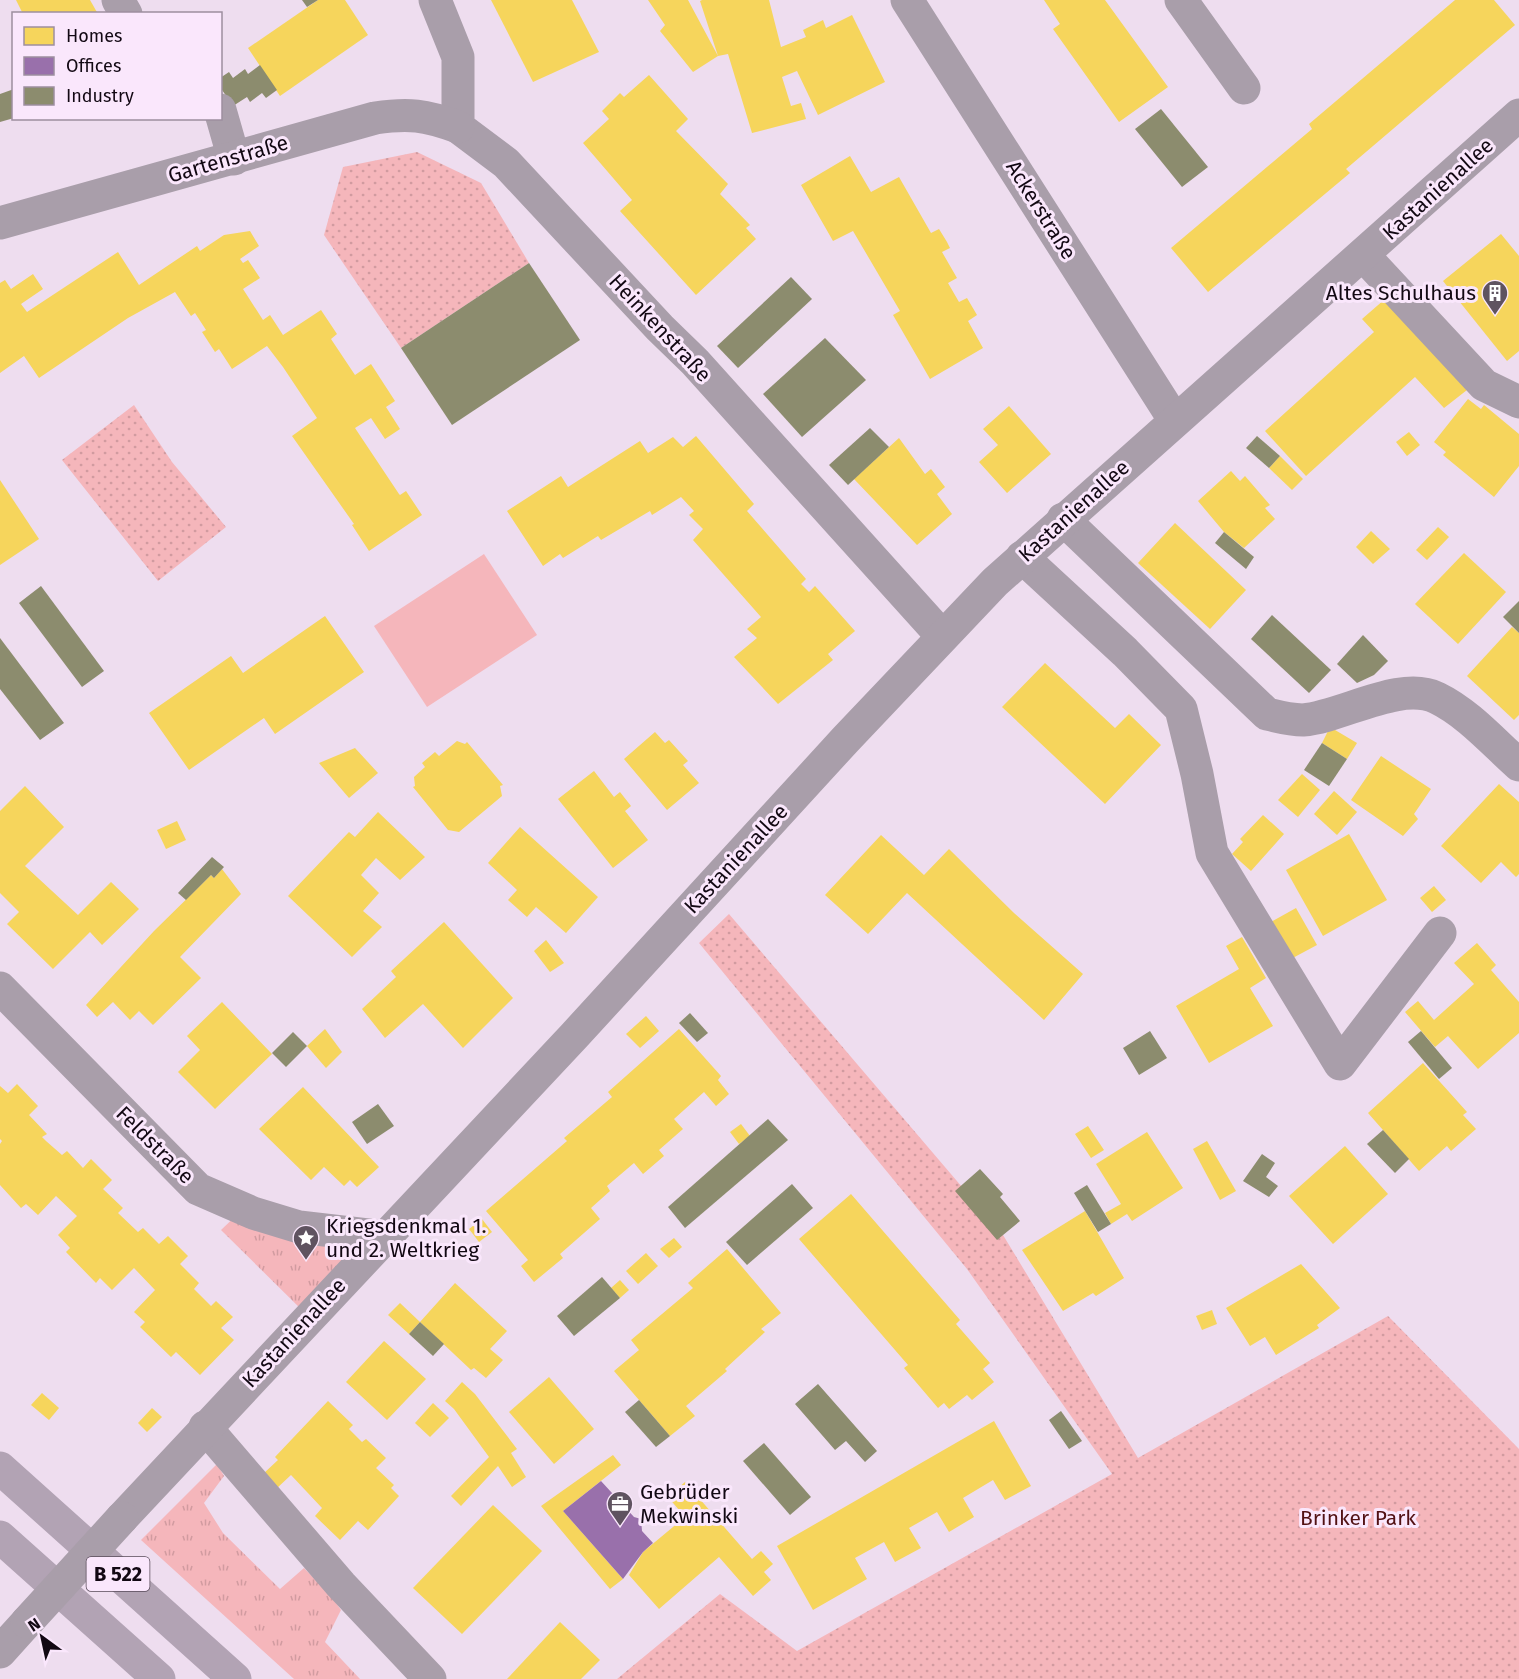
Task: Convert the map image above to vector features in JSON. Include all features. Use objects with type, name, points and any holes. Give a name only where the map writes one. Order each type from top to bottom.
[{"type":"highway","name":"B 522","points":[[0,1468],[235,1679]]},
{"type":"highway","name":"B 522","points":[[0,1537],[159,1679]]},
{"type":"street","points":[[435,0],[458,57],[458,127]]},
{"type":"street","name":"Ackerstraße","points":[[907,0],[1175,421]]},
{"type":"street","points":[[1181,0],[1244,88]]},
{"type":"street","name":"Gartenstraße","points":[[0,223],[375,118],[407,113],[427,116],[458,127]]},
{"type":"street","name":"Kastanienallee","points":[[0,1652],[205,1427],[385,1237],[942,636],[1063,519],[1364,256],[1519,116]]},
{"type":"street","points":[[222,117],[234,159]]},
{"type":"street","name":"Heinkenstraße","points":[[458,127],[506,163],[660,328],[695,362],[942,636]]},
{"type":"street","points":[[1364,256],[1484,385],[1519,402]]},
{"type":"street","points":[[1063,519],[1267,714],[1286,720],[1305,720],[1410,693],[1436,697],[1457,711],[1519,765]]},
{"type":"street","points":[[1022,557],[1125,652],[1181,709],[1197,774],[1212,853],[1340,1064],[1440,933]]},
{"type":"street","name":"Feldstraße","points":[[0,988],[198,1189],[253,1214],[299,1227],[385,1237]]},
{"type":"street","points":[[205,1427],[341,1585],[430,1679]]},
{"type":"green space","points":[[417,152],[481,183],[529,263],[401,348],[324,235],[343,167]]},
{"type":"green space","points":[[134,405],[172,462],[226,527],[158,581],[62,460]]},
{"type":"green space","points":[[484,554],[537,635],[427,707],[374,626]]},
{"type":"green space","name":"Brinker Park","points":[[729,914],[1003,1235],[1138,1458],[1388,1316],[1519,1449],[1519,1679],[617,1679],[720,1594],[797,1651],[1112,1474],[967,1269],[699,943]]},
{"type":"green space","points":[[243,1209],[385,1237],[309,1317],[221,1230]]},
{"type":"green space","points":[[217,1464],[224,1476],[204,1503],[223,1533],[280,1589],[304,1568],[331,1596],[341,1610],[325,1642],[360,1679],[294,1679],[141,1540]]},
{"type":"building: Homes","points":[[16,0],[90,0],[97,12],[22,12]]},
{"type":"building: Homes","points":[[318,0],[345,0],[368,35],[280,96],[248,48]]},
{"type":"building: Homes","points":[[491,0],[572,0],[599,52],[533,82]]},
{"type":"building: Homes","points":[[648,0],[688,0],[718,56],[693,72],[660,31],[665,25]]},
{"type":"building: Homes","points":[[769,0],[781,47],[806,37],[803,30],[823,20],[826,28],[852,15],[885,82],[818,115],[797,71],[782,77],[791,106],[801,103],[806,119],[752,133],[728,54],[718,56],[700,1]]},
{"type":"building: Homes","points":[[1044,0],[1105,0],[1168,87],[1119,122],[1053,29],[1060,24]]},
{"type":"building: Homes","points":[[1455,0],[1494,0],[1515,25],[1346,169],[1350,173],[1208,292],[1171,248],[1312,129],[1309,124]]},
{"type":"building: Homes","points":[[649,75],[688,119],[676,131],[728,184],[720,194],[750,225],[746,228],[756,239],[696,295],[620,211],[632,200],[583,143],[609,119],[602,111],[620,93],[624,97]]},
{"type":"building: Homes","points":[[850,156],[871,192],[899,177],[931,233],[939,229],[947,242],[950,248],[942,252],[957,278],[948,283],[959,302],[967,298],[977,315],[968,321],[983,348],[930,379],[893,315],[900,311],[853,231],[833,241],[801,185]]},
{"type":"building: Homes","points":[[250,231],[259,246],[240,259],[243,263],[248,260],[260,278],[243,289],[263,320],[270,315],[283,335],[321,310],[337,334],[331,339],[355,375],[371,364],[395,401],[386,407],[400,429],[385,439],[371,418],[355,428],[399,494],[406,491],[422,515],[369,551],[352,525],[354,524],[292,436],[317,418],[283,367],[267,346],[232,369],[219,349],[215,352],[202,332],[206,330],[195,313],[191,316],[175,292],[128,318],[39,378],[24,356],[0,373],[0,283],[5,280],[11,289],[33,274],[43,289],[21,304],[27,312],[118,252],[139,285],[197,246],[200,251],[224,235]]},
{"type":"building: Homes","name":"Altes Schulhaus","points":[[1501,234],[1519,256],[1519,351],[1507,361],[1443,281]]},
{"type":"building: Homes","points":[[1385,299],[1467,390],[1444,408],[1415,377],[1306,476],[1265,431],[1374,332],[1362,319]]},
{"type":"building: Homes","points":[[1468,399],[1481,409],[1484,405],[1519,434],[1519,466],[1494,497],[1443,455],[1446,452],[1434,442]]},
{"type":"building: Homes","points":[[1009,406],[1051,454],[1007,493],[979,462],[998,445],[983,429]]},
{"type":"building: Homes","points":[[1409,432],[1420,445],[1407,456],[1396,442]]},
{"type":"building: Homes","points":[[696,436],[754,504],[747,511],[806,579],[801,584],[809,592],[815,586],[855,631],[828,654],[833,660],[778,704],[734,657],[757,638],[747,629],[761,617],[693,540],[703,529],[689,515],[694,511],[681,497],[652,515],[650,511],[601,540],[598,536],[563,558],[560,554],[543,566],[507,511],[561,476],[568,487],[640,441],[648,453],[673,437],[683,447]]},
{"type":"building: Homes","points":[[899,438],[925,474],[931,469],[945,487],[937,494],[952,514],[917,545],[854,479]]},
{"type":"building: Homes","points":[[1280,456],[1303,479],[1292,490],[1269,468]]},
{"type":"building: Homes","points":[[1231,471],[1240,481],[1245,476],[1270,505],[1265,508],[1275,519],[1244,548],[1224,532],[1198,501]]},
{"type":"building: Homes","points":[[0,480],[39,539],[0,565]]},
{"type":"building: Homes","points":[[1175,523],[1246,590],[1210,629],[1138,563]]},
{"type":"building: Homes","points":[[1438,527],[1449,537],[1427,560],[1416,550]]},
{"type":"building: Homes","points":[[1371,531],[1390,549],[1373,564],[1356,547]]},
{"type":"building: Homes","points":[[1464,553],[1506,592],[1458,644],[1415,604]]},
{"type":"building: Homes","points":[[325,616],[364,672],[275,734],[264,718],[189,770],[149,713],[231,656],[243,673]]},
{"type":"building: Homes","points":[[1512,627],[1519,633],[1519,715],[1514,720],[1467,676]]},
{"type":"building: Homes","points":[[1045,663],[1115,728],[1129,714],[1161,745],[1105,804],[1002,707]]},
{"type":"building: Homes","points":[[1330,727],[1357,743],[1347,759],[1322,743]]},
{"type":"building: Homes","points":[[655,732],[665,743],[669,740],[688,761],[683,765],[699,783],[667,810],[624,759]]},
{"type":"building: Homes","points":[[457,741],[465,744],[467,742],[503,785],[500,786],[502,796],[459,832],[448,830],[413,787],[415,786],[414,777],[425,767],[422,763],[435,752],[439,756]]},
{"type":"building: Homes","points":[[355,748],[378,773],[349,798],[319,763]]},
{"type":"building: Homes","points":[[1381,756],[1431,789],[1414,814],[1418,819],[1403,836],[1351,800]]},
{"type":"building: Homes","points":[[594,771],[614,797],[620,792],[631,806],[625,811],[648,840],[613,868],[558,799]]},
{"type":"building: Homes","points":[[1302,774],[1320,790],[1298,817],[1278,800]]},
{"type":"building: Homes","points":[[1499,784],[1519,802],[1519,874],[1516,877],[1501,862],[1481,883],[1441,846]]},
{"type":"building: Homes","points":[[25,786],[64,827],[25,866],[78,915],[111,882],[139,909],[102,945],[90,932],[53,969],[7,924],[19,912],[0,893],[0,811]]},
{"type":"building: Homes","points":[[1334,791],[1357,812],[1337,835],[1314,814]]},
{"type":"building: Homes","points":[[378,812],[425,857],[400,880],[376,858],[361,875],[379,893],[363,911],[382,927],[352,957],[288,896],[349,832],[355,837]]},
{"type":"building: Homes","points":[[1263,815],[1284,834],[1251,871],[1232,854],[1243,842],[1240,839]]},
{"type":"building: Homes","points":[[177,821],[186,840],[166,849],[157,830]]},
{"type":"building: Homes","points":[[520,827],[598,897],[566,933],[536,907],[527,917],[508,900],[517,890],[488,863]]},
{"type":"building: Homes","points":[[1349,834],[1387,900],[1323,936],[1286,870]]},
{"type":"building: Homes","points":[[881,835],[924,875],[949,849],[1014,913],[1083,974],[1044,1020],[907,893],[868,934],[825,895]]},
{"type":"building: Homes","points":[[222,869],[241,894],[180,957],[201,978],[153,1025],[139,1011],[130,1020],[113,1002],[97,1017],[86,1005],[154,931],[211,875],[214,878]]},
{"type":"building: Homes","points":[[1434,886],[1446,900],[1432,912],[1420,898]]},
{"type":"building: Homes","points":[[1296,908],[1317,945],[1289,960],[1269,923]]},
{"type":"building: Homes","points":[[444,922],[513,998],[463,1048],[423,1004],[385,1038],[362,1009],[396,977],[391,971]]},
{"type":"building: Homes","points":[[1242,937],[1266,978],[1250,988],[1273,1026],[1209,1063],[1176,1006],[1239,969],[1226,946]]},
{"type":"building: Homes","points":[[546,940],[564,963],[550,972],[534,951]]},
{"type":"building: Homes","points":[[1477,943],[1496,965],[1491,970],[1519,1002],[1519,1033],[1478,1069],[1448,1036],[1435,1047],[1405,1012],[1418,1001],[1434,1020],[1474,984],[1454,963]]},
{"type":"building: Homes","points":[[222,1002],[272,1054],[215,1109],[178,1072],[200,1050],[187,1036]]},
{"type":"building: Homes","points":[[646,1016],[659,1031],[640,1048],[626,1034]]},
{"type":"building: Homes","points":[[325,1029],[342,1052],[326,1068],[307,1046]]},
{"type":"building: Homes","points":[[679,1029],[721,1076],[718,1080],[729,1094],[716,1106],[704,1092],[674,1119],[683,1129],[659,1150],[664,1156],[643,1174],[634,1163],[607,1186],[610,1191],[591,1208],[600,1219],[560,1254],[563,1258],[534,1282],[521,1266],[528,1260],[486,1211],[567,1141],[564,1138],[612,1097],[608,1092]]},
{"type":"building: Homes","points":[[1423,1063],[1467,1112],[1463,1115],[1476,1129],[1451,1151],[1447,1146],[1419,1171],[1368,1113]]},
{"type":"building: Homes","points":[[17,1084],[38,1106],[29,1115],[47,1134],[42,1137],[62,1155],[67,1151],[83,1168],[91,1159],[112,1180],[103,1189],[123,1208],[118,1213],[138,1232],[143,1228],[159,1244],[168,1236],[188,1256],[180,1264],[199,1283],[194,1289],[211,1306],[216,1301],[233,1317],[221,1328],[234,1340],[200,1375],[176,1352],[171,1357],[140,1327],[145,1322],[134,1312],[155,1290],[134,1268],[112,1290],[100,1278],[96,1283],[66,1252],[70,1248],[58,1235],[77,1216],[56,1196],[38,1215],[26,1204],[21,1208],[0,1185],[0,1144],[2,1141],[0,1139],[0,1086],[8,1093]]},
{"type":"building: Homes","points":[[303,1087],[379,1167],[357,1187],[350,1180],[344,1186],[324,1167],[311,1180],[259,1129]]},
{"type":"building: Homes","points":[[741,1124],[750,1136],[739,1144],[730,1132]]},
{"type":"building: Homes","points":[[1088,1126],[1104,1150],[1091,1158],[1075,1134]]},
{"type":"building: Homes","points":[[1147,1132],[1183,1188],[1132,1221],[1127,1214],[1111,1224],[1105,1213],[1121,1204],[1096,1164]]},
{"type":"building: Homes","points":[[1207,1141],[1236,1191],[1220,1200],[1193,1149]]},
{"type":"building: Homes","points":[[1345,1146],[1388,1194],[1333,1244],[1289,1196]]},
{"type":"building: Homes","points":[[851,1194],[960,1320],[956,1324],[990,1363],[983,1369],[994,1382],[972,1400],[967,1395],[949,1409],[944,1403],[938,1408],[904,1368],[908,1365],[799,1239]]},
{"type":"building: Homes","points":[[1085,1211],[1124,1278],[1096,1296],[1093,1293],[1063,1311],[1022,1250]]},
{"type":"building: Homes","points":[[482,1219],[492,1232],[479,1242],[469,1229]]},
{"type":"building: Homes","points":[[674,1238],[682,1247],[669,1258],[660,1249]]},
{"type":"building: Homes","points":[[727,1249],[781,1313],[761,1329],[765,1332],[725,1369],[727,1371],[686,1406],[695,1416],[670,1436],[614,1371],[639,1350],[631,1340],[693,1288],[688,1283]]},
{"type":"building: Homes","points":[[646,1253],[658,1266],[638,1284],[626,1271]]},
{"type":"building: Homes","points":[[1301,1264],[1340,1308],[1317,1325],[1319,1328],[1276,1355],[1265,1337],[1250,1346],[1226,1308]]},
{"type":"building: Homes","points":[[620,1280],[629,1290],[620,1298],[611,1288]]},
{"type":"building: Homes","points":[[455,1283],[507,1331],[490,1349],[503,1360],[486,1378],[474,1368],[471,1370],[420,1322]]},
{"type":"building: Homes","points":[[400,1303],[420,1322],[409,1334],[388,1315]]},
{"type":"building: Homes","points":[[1212,1310],[1217,1324],[1202,1330],[1196,1316]]},
{"type":"building: Homes","points":[[384,1341],[426,1379],[387,1420],[346,1382]]},
{"type":"building: Homes","points":[[549,1377],[594,1429],[554,1464],[509,1412]]},
{"type":"building: Homes","points":[[462,1382],[475,1394],[517,1449],[511,1453],[526,1477],[512,1487],[498,1466],[461,1506],[451,1496],[489,1457],[454,1409],[445,1401]]},
{"type":"building: Homes","points":[[42,1393],[59,1408],[49,1420],[31,1405]]},
{"type":"building: Homes","points":[[328,1401],[353,1425],[349,1429],[362,1442],[366,1439],[386,1458],[376,1468],[394,1485],[391,1488],[399,1496],[368,1530],[358,1521],[340,1540],[315,1516],[322,1508],[291,1475],[276,1489],[263,1474],[278,1460],[275,1457]]},
{"type":"building: Homes","points":[[433,1403],[449,1418],[430,1437],[415,1423]]},
{"type":"building: Homes","points":[[152,1408],[162,1417],[147,1432],[138,1423]]},
{"type":"building: Homes","points":[[994,1421],[1031,1486],[1005,1500],[993,1480],[963,1498],[974,1517],[949,1532],[937,1512],[909,1528],[921,1548],[895,1562],[884,1542],[855,1558],[867,1579],[813,1610],[777,1546]]},
{"type":"building: Homes","points":[[613,1455],[621,1465],[563,1511],[623,1579],[610,1589],[541,1506]]},
{"type":"building: Homes","points":[[685,1482],[752,1559],[761,1551],[773,1564],[764,1572],[771,1580],[753,1596],[719,1557],[659,1609],[629,1575],[643,1552],[685,1517],[668,1497]]},
{"type":"building: Homes","points":[[493,1505],[542,1551],[462,1634],[413,1588]]},
{"type":"building: Homes","points":[[560,1622],[600,1660],[581,1679],[507,1679]]},
{"type":"building: Offices","points":[[601,1481],[634,1517],[641,1519],[642,1531],[653,1543],[643,1552],[623,1579],[563,1511]]},
{"type":"building: Industry","points":[[302,0],[318,0],[307,7]]},
{"type":"building: Industry","points":[[260,65],[277,90],[266,98],[262,93],[250,102],[247,97],[233,106],[222,90],[222,77],[229,72],[233,78],[245,69],[248,74]]},
{"type":"building: Industry","points":[[12,90],[12,119],[0,122],[0,94]]},
{"type":"building: Industry","points":[[1161,109],[1208,167],[1182,187],[1135,129]]},
{"type":"building: Industry","points":[[529,263],[580,340],[452,425],[401,348]]},
{"type":"building: Industry","points":[[791,277],[812,299],[738,368],[717,346]]},
{"type":"building: Industry","points":[[825,338],[866,380],[802,437],[763,394]]},
{"type":"building: Industry","points":[[870,428],[889,447],[848,485],[829,465]]},
{"type":"building: Industry","points":[[1257,436],[1280,456],[1269,468],[1246,448]]},
{"type":"building: Industry","points":[[1224,532],[1254,557],[1246,569],[1215,543]]},
{"type":"building: Industry","points":[[41,586],[104,671],[82,687],[19,603]]},
{"type":"building: Industry","points":[[1519,601],[1519,633],[1503,617]]},
{"type":"building: Industry","points":[[1272,615],[1331,670],[1309,693],[1251,639]]},
{"type":"building: Industry","points":[[1363,635],[1388,661],[1374,675],[1357,683],[1337,664]]},
{"type":"building: Industry","points":[[0,638],[64,723],[40,740],[0,689]]},
{"type":"building: Industry","points":[[1322,743],[1347,759],[1329,786],[1304,770]]},
{"type":"building: Industry","points":[[212,857],[224,867],[214,878],[211,875],[186,900],[178,893]]},
{"type":"building: Industry","points":[[690,1013],[708,1033],[697,1042],[679,1023]]},
{"type":"building: Industry","points":[[1150,1031],[1167,1058],[1139,1075],[1123,1048]]},
{"type":"building: Industry","points":[[1421,1031],[1452,1068],[1439,1079],[1408,1042]]},
{"type":"building: Industry","points":[[293,1032],[307,1046],[286,1067],[272,1053]]},
{"type":"building: Industry","points":[[378,1104],[394,1126],[367,1144],[352,1122]]},
{"type":"building: Industry","points":[[768,1119],[788,1140],[685,1228],[668,1207]]},
{"type":"building: Industry","points":[[1383,1130],[1409,1159],[1395,1173],[1367,1144]]},
{"type":"building: Industry","points":[[1262,1154],[1275,1163],[1266,1177],[1278,1186],[1269,1197],[1243,1181]]},
{"type":"building: Industry","points":[[980,1169],[1003,1194],[1000,1197],[1020,1221],[997,1240],[955,1191]]},
{"type":"building: Industry","points":[[792,1184],[813,1208],[747,1265],[726,1242]]},
{"type":"building: Industry","points":[[1087,1185],[1111,1224],[1098,1232],[1074,1193]]},
{"type":"building: Industry","points":[[602,1277],[620,1298],[574,1336],[557,1316]]},
{"type":"building: Industry","points":[[420,1322],[444,1344],[433,1356],[409,1334]]},
{"type":"building: Industry","points":[[818,1384],[877,1451],[865,1462],[846,1441],[835,1450],[795,1404]]},
{"type":"building: Industry","points":[[639,1400],[670,1436],[656,1447],[625,1412]]},
{"type":"building: Industry","points":[[1061,1411],[1082,1441],[1069,1449],[1049,1420]]},
{"type":"building: Industry","points":[[764,1443],[811,1497],[790,1515],[743,1461]]},
{"type":"place","name":"Altes Schulhaus","points":[[1495,316]]},
{"type":"place","name":"Kriegsdenkmal 1. und 2. Weltkrieg","points":[[306,1261]]},
{"type":"place","name":"Gebrüder Mekwinski","points":[[620,1527]]}]
